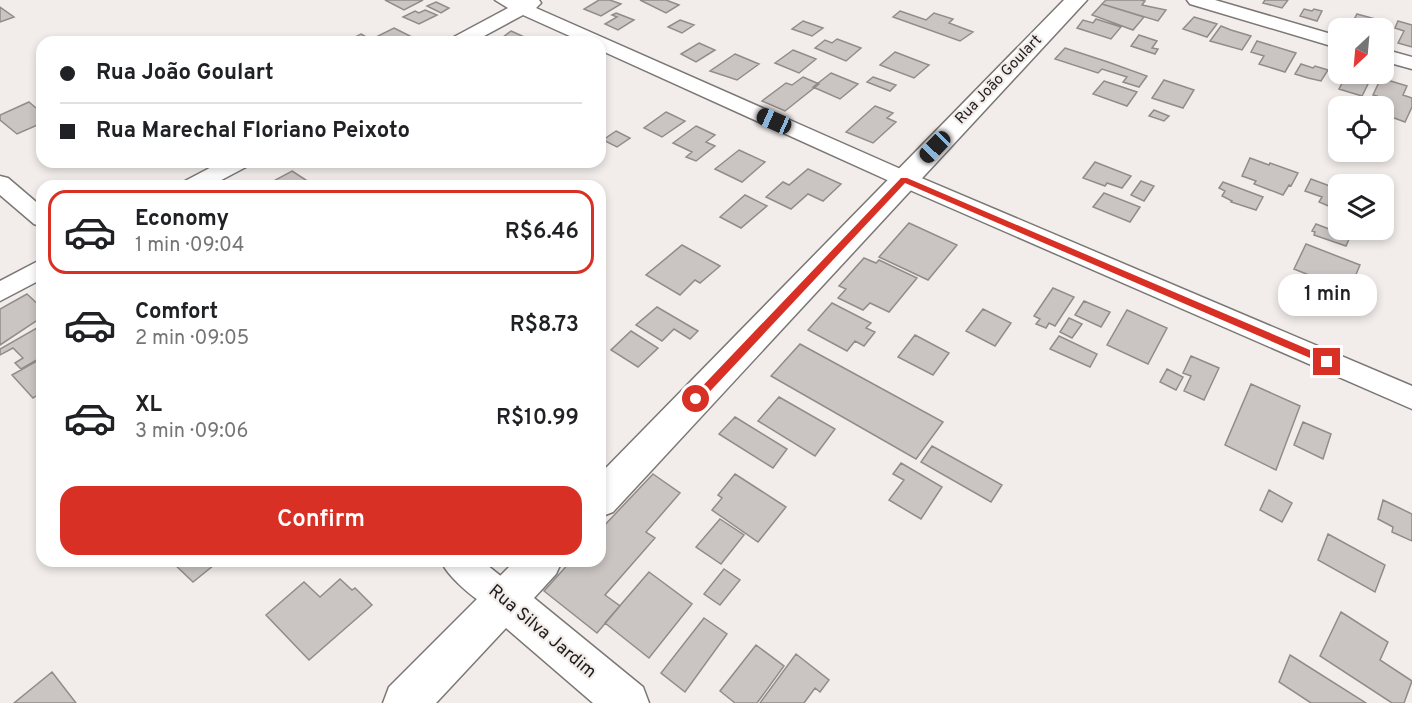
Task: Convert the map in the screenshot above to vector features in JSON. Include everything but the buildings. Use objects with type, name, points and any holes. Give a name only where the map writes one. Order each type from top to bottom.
[{"type":"street","points":[[504,0],[529,4],[588,36]]},
{"type":"street","name":"Rua João Goulart","points":[[606,494],[1076,0]]},
{"type":"street","points":[[1196,0],[1328,39]]},
{"type":"street","points":[[470,36],[529,4]]},
{"type":"street","points":[[606,45],[904,179],[1412,398]]},
{"type":"street","points":[[1394,58],[1412,63]]},
{"type":"street","points":[[204,180],[227,168]]},
{"type":"street","points":[[0,183],[36,214]]},
{"type":"street","points":[[0,292],[36,271]]},
{"type":"street","name":"Rua Silva Jardim","points":[[464,567],[627,703]]},
{"type":"street","points":[[405,703],[536,567]]},
{"type":"route","points":[[696,399],[904,179],[1327,362]]}]
